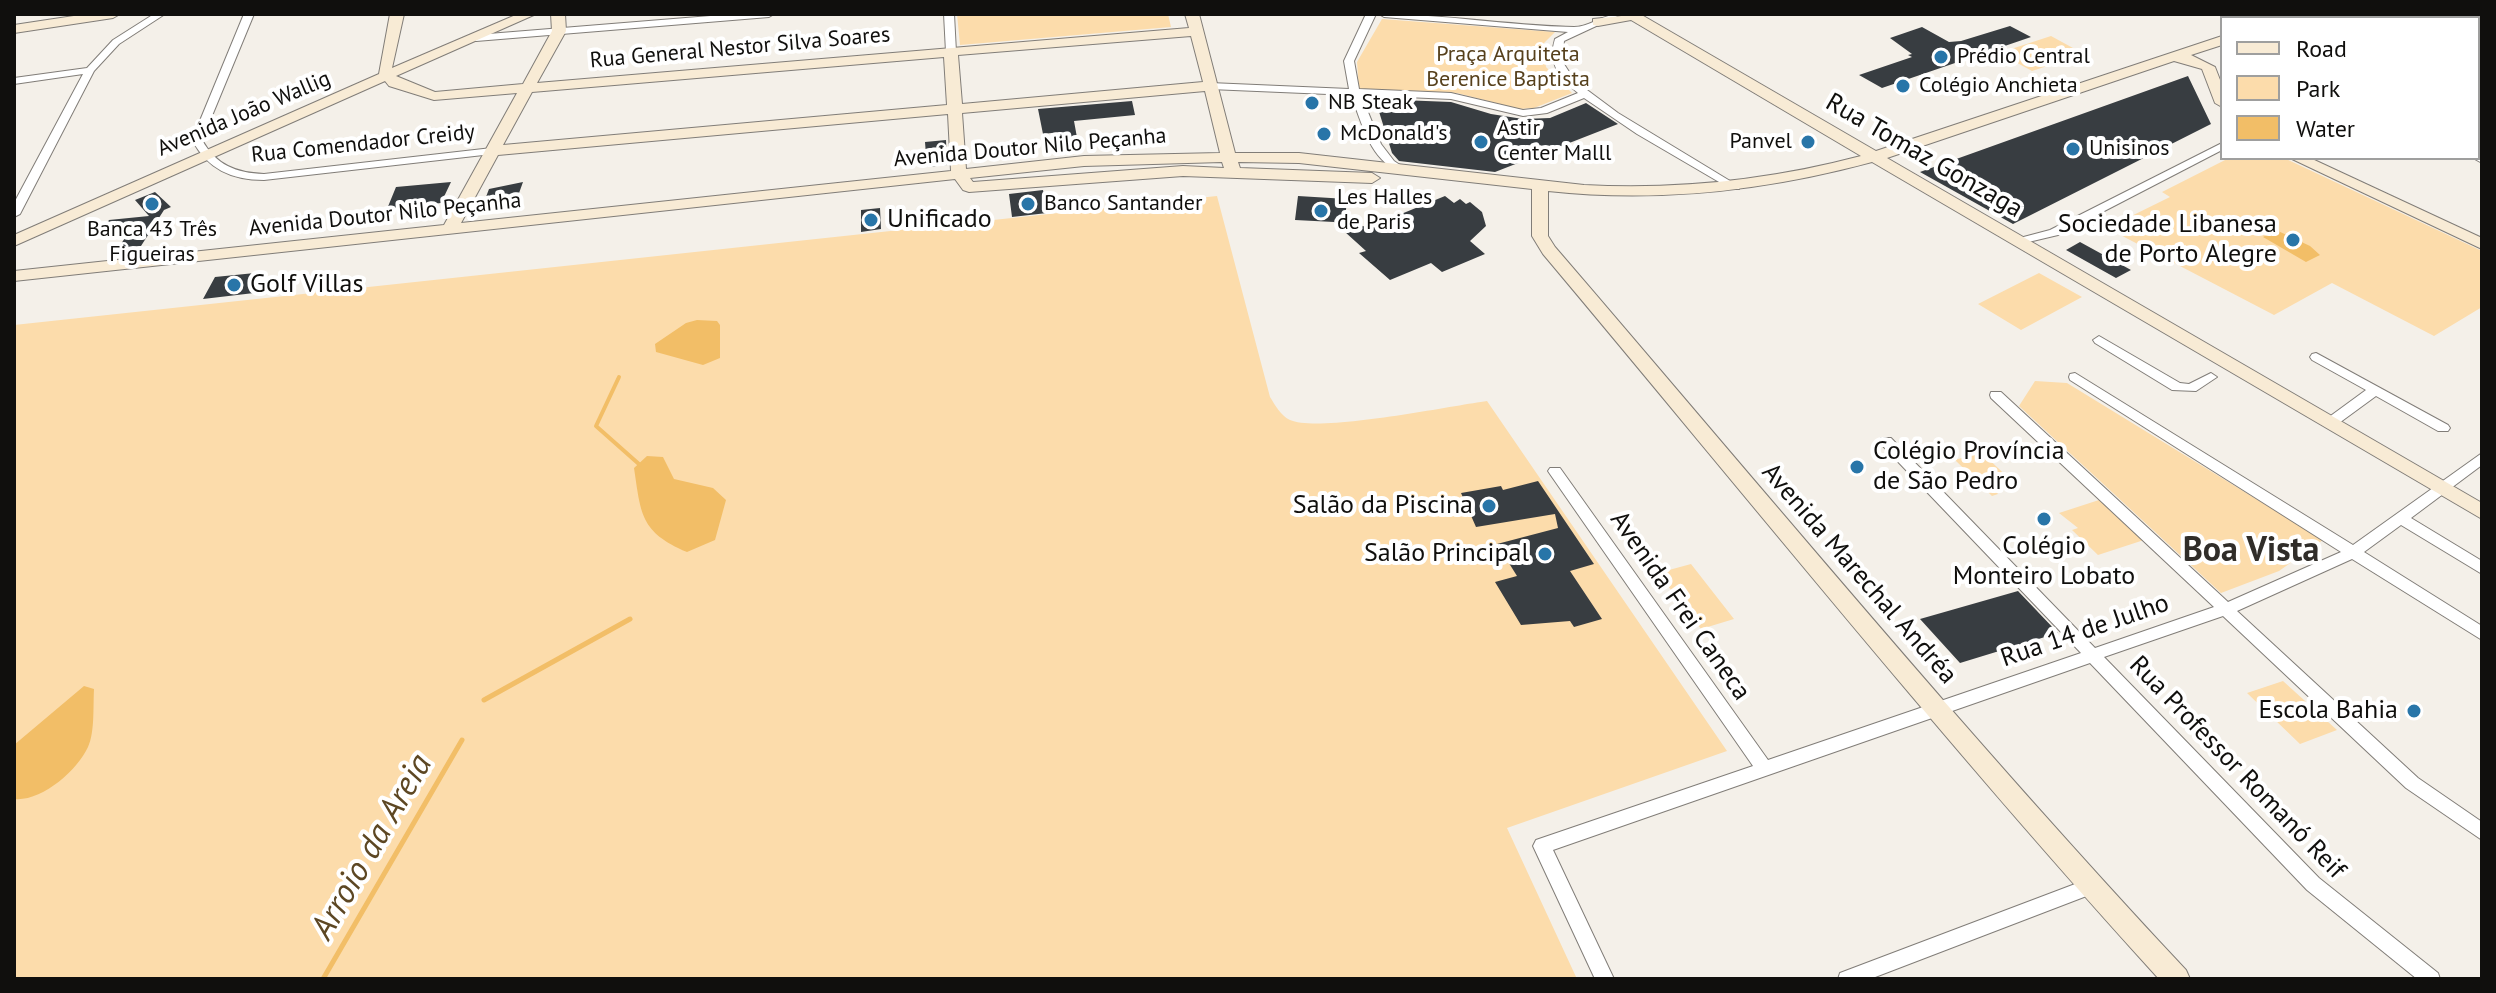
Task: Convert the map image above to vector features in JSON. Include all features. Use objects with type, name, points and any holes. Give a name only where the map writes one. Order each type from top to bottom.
[{"type":"street","points":[[14,29],[113,14]]},
{"type":"street","points":[[14,214],[90,70],[116,42],[160,14]]},
{"type":"street","points":[[204,154],[197,140],[249,14]]},
{"type":"street","points":[[387,77],[385,64],[397,14]]},
{"type":"street","points":[[494,30],[514,14]]},
{"type":"street","points":[[494,30],[529,14]]},
{"type":"street","points":[[558,14],[559,31]]},
{"type":"street","points":[[410,246],[449,230],[559,31],[573,14]]},
{"type":"street","points":[[476,38],[769,14]]},
{"type":"street","points":[[949,14],[954,107],[964,181]]},
{"type":"street","points":[[1192,14],[1231,164]]},
{"type":"street","points":[[1371,14],[1349,61],[1355,93],[1376,145],[1390,163],[1401,169]]},
{"type":"street","points":[[1384,14],[1577,30]]},
{"type":"street","points":[[1626,15],[1602,18],[1560,39],[1555,51],[1561,71],[1584,94],[1735,187]]},
{"type":"street","name":"Rua Tomaz Gonzaga","points":[[1626,15],[2020,241],[2219,372],[2330,423],[2482,512]]},
{"type":"street","name":"Avenida João Wallig","points":[[14,241],[204,154],[494,30]]},
{"type":"street","name":"Rua General Nestor Silva Soares","points":[[387,77],[408,89],[434,96],[1197,31]]},
{"type":"street","name":"Avenida Doutor Nilo Peçanha","points":[[1231,164],[1540,192],[1735,187],[1811,174],[1874,157],[2171,58],[2220,49]]},
{"type":"street","name":"Avenida Doutor Nilo Peçanha","points":[[14,276],[449,230],[964,181],[1102,175],[1231,164],[1361,164],[1634,205],[1737,199],[1828,184],[1890,166],[2196,61],[2220,49]]},
{"type":"street","points":[[2171,58],[2196,61],[2210,69],[2219,87]]},
{"type":"street","points":[[14,81],[90,70]]},
{"type":"street","points":[[492,151],[1210,86],[1462,98],[1523,113],[1543,111],[1584,94]]},
{"type":"street","points":[[1360,106],[1369,99],[1386,94]]},
{"type":"street","points":[[2020,241],[2054,233],[2119,202],[2220,144]]},
{"type":"street","points":[[1361,164],[1376,145]]},
{"type":"street","name":"Rua Comendador Creidy","points":[[204,154],[228,173],[248,177],[492,151]]},
{"type":"street","points":[[2302,160],[2482,244]]},
{"type":"street","name":"Avenida Doutor Nilo Peçanha","points":[[14,288],[410,246],[964,181]]},
{"type":"street","name":"Avenida Marechal Andréa","points":[[1540,192],[1540,236],[1549,250],[1939,710],[2091,886],[2177,979]]},
{"type":"street","points":[[2099,340],[2177,387],[2191,388],[2219,372]]},
{"type":"street","points":[[2316,357],[2443,428]]},
{"type":"street","points":[[2075,377],[2482,634]]},
{"type":"street","points":[[2330,423],[2375,390]]},
{"type":"street","points":[[1996,395],[2412,783],[2482,832]]},
{"type":"street","name":"Rua Professor Romanó Reif","points":[[1886,441],[2313,884],[2431,979]]},
{"type":"street","name":"Rua 14 de Julho","points":[[1605,979],[1542,846],[2224,610],[2354,552],[2482,458]]},
{"type":"street","name":"Avenida Frei Caneca","points":[[1555,471],[1765,769]]},
{"type":"street","points":[[2400,518],[2482,568]]},
{"type":"street","points":[[1847,979],[2091,886]]},
{"type":"green space","points":[[957,14],[1168,14],[1171,27],[960,45]]},
{"type":"green space","name":"Praça Arquiteta Berenice Baptista","points":[[1382,19],[1555,32],[1543,44],[1546,67],[1572,93],[1534,108],[1519,109],[1457,93],[1359,90],[1357,62]]},
{"type":"green space","points":[[2051,36],[2084,54],[2032,71],[1999,53]]},
{"type":"green space","name":"Sociedade Libanesa de Porto Alegre","points":[[2225,160],[2288,160],[2482,251],[2482,307],[2434,336],[2332,283],[2274,315],[2107,228],[2170,197],[2162,192]]},
{"type":"green space","points":[[1217,196],[1270,397],[1281,413],[1290,420],[1328,423],[1487,401],[1727,751],[1507,828],[1577,979],[14,979],[14,325]]},
{"type":"green space","points":[[2039,273],[2082,297],[2021,330],[1978,304]]},
{"type":"green space","points":[[2035,381],[2067,383],[2323,540],[2279,571],[2221,593],[2019,406]]},
{"type":"green space","points":[[1981,452],[2015,484],[1995,490],[1998,494],[1992,496],[1955,460]]},
{"type":"green space","points":[[2099,500],[2144,540],[2098,555],[2072,530],[2078,528],[2059,513]]},
{"type":"green space","points":[[1691,564],[1734,619],[1701,629],[1658,573]]},
{"type":"green space","points":[[2283,681],[2337,730],[2300,744],[2247,693]]},
{"type":"water","points":[[2276,230],[2310,246],[2320,255],[2306,262],[2263,237]]},
{"type":"water","points":[[717,321],[720,325],[720,358],[703,365],[656,352],[655,344],[686,323]]},
{"type":"water","points":[[647,456],[663,457],[674,479],[713,488],[726,500],[715,540],[687,552],[651,529],[641,510],[634,468]]},
{"type":"water","points":[[84,686],[94,689],[92,734],[83,756],[67,775],[46,790],[35,796],[14,799],[14,745]]},
{"type":"building","name":"Prédio Central","points":[[2010,26],[2031,37],[1882,88],[1859,75],[1912,57],[1890,38],[1922,27],[1949,42]]},
{"type":"building","name":"Unisinos","points":[[2188,76],[2211,124],[2013,224],[1920,172]]},
{"type":"building","name":"Astir Center Malll","points":[[1375,99],[1451,102],[1491,114],[1523,119],[1550,118],[1586,103],[1618,124],[1495,172],[1399,161],[1392,153]]},
{"type":"building","points":[[1132,101],[1135,115],[1074,121],[1078,143],[1073,145],[1062,146],[1060,132],[1043,134],[1038,109]]},
{"type":"building","points":[[946,140],[947,165],[927,167],[925,142]]},
{"type":"building","points":[[451,182],[441,203],[387,209],[396,187]]},
{"type":"building","points":[[523,182],[514,207],[481,210],[489,189]]},
{"type":"building","name":"Banco Santander","points":[[1043,190],[1047,213],[1012,217],[1009,194]]},
{"type":"building","points":[[155,192],[171,207],[164,210],[141,246],[118,249],[126,236],[107,238],[110,234],[100,234],[109,220],[149,216],[135,200]]},
{"type":"building","name":"Les Halles de Paris","points":[[1298,196],[1347,199],[1344,231],[1334,222],[1295,220]]},
{"type":"building","points":[[1445,196],[1454,203],[1460,199],[1466,204],[1470,202],[1482,212],[1486,226],[1470,241],[1485,254],[1442,272],[1431,263],[1390,280],[1359,253],[1366,251],[1345,232],[1364,226],[1367,228]]},
{"type":"building","name":"Unificado","points":[[880,208],[881,229],[861,232],[861,210]]},
{"type":"building","points":[[2080,242],[2131,270],[2116,278],[2066,250]]},
{"type":"building","name":"Golf Villas","points":[[265,272],[254,293],[203,299],[215,277]]},
{"type":"building","name":"Salão Principal","points":[[1538,481],[1594,564],[1570,571],[1602,619],[1574,627],[1570,621],[1521,625],[1495,582],[1517,576],[1497,544],[1558,528],[1555,514],[1476,527],[1461,493],[1501,486],[1503,490]]},
{"type":"building","points":[[2018,591],[2058,633],[1960,663],[1920,619]]},
{"type":"waterway","name":"Arroio da Areia","points":[[619,377],[596,426],[640,465]]},
{"type":"waterway","name":"Arroio da Areia","points":[[484,700],[630,619]]},
{"type":"waterway","name":"Arroio da Areia","points":[[323,979],[462,740]]},
{"type":"place","name":"Prédio Central","points":[[1941,57]]},
{"type":"place","name":"Colégio Anchieta","points":[[1903,86]]},
{"type":"place","name":"NB Steak","points":[[1312,103]]},
{"type":"place","name":"McDonald's","points":[[1324,134]]},
{"type":"place","name":"Astir Center Malll","points":[[1481,142]]},
{"type":"place","name":"Panvel","points":[[1808,142]]},
{"type":"place","name":"Unisinos","points":[[2073,149]]},
{"type":"place","name":"Banca 43 Três Figueiras","points":[[152,204]]},
{"type":"place","name":"Banco Santander","points":[[1028,204]]},
{"type":"place","name":"Les Halles de Paris","points":[[1321,211]]},
{"type":"place","name":"Unificado","points":[[871,220]]},
{"type":"place","name":"Sociedade Libanesa de Porto Alegre","points":[[2293,240]]},
{"type":"place","name":"Golf Villas","points":[[234,285]]},
{"type":"place","name":"Colégio Província de São Pedro","points":[[1857,467]]},
{"type":"place","name":"Salão da Piscina","points":[[1489,506]]},
{"type":"place","name":"Colégio Monteiro Lobato","points":[[2044,519]]},
{"type":"place","name":"Salão Principal","points":[[1545,554]]},
{"type":"place","name":"Escola Bahia","points":[[2414,711]]},
{"type":"district","name":"Boa Vista","points":[[2251,551]]}]
